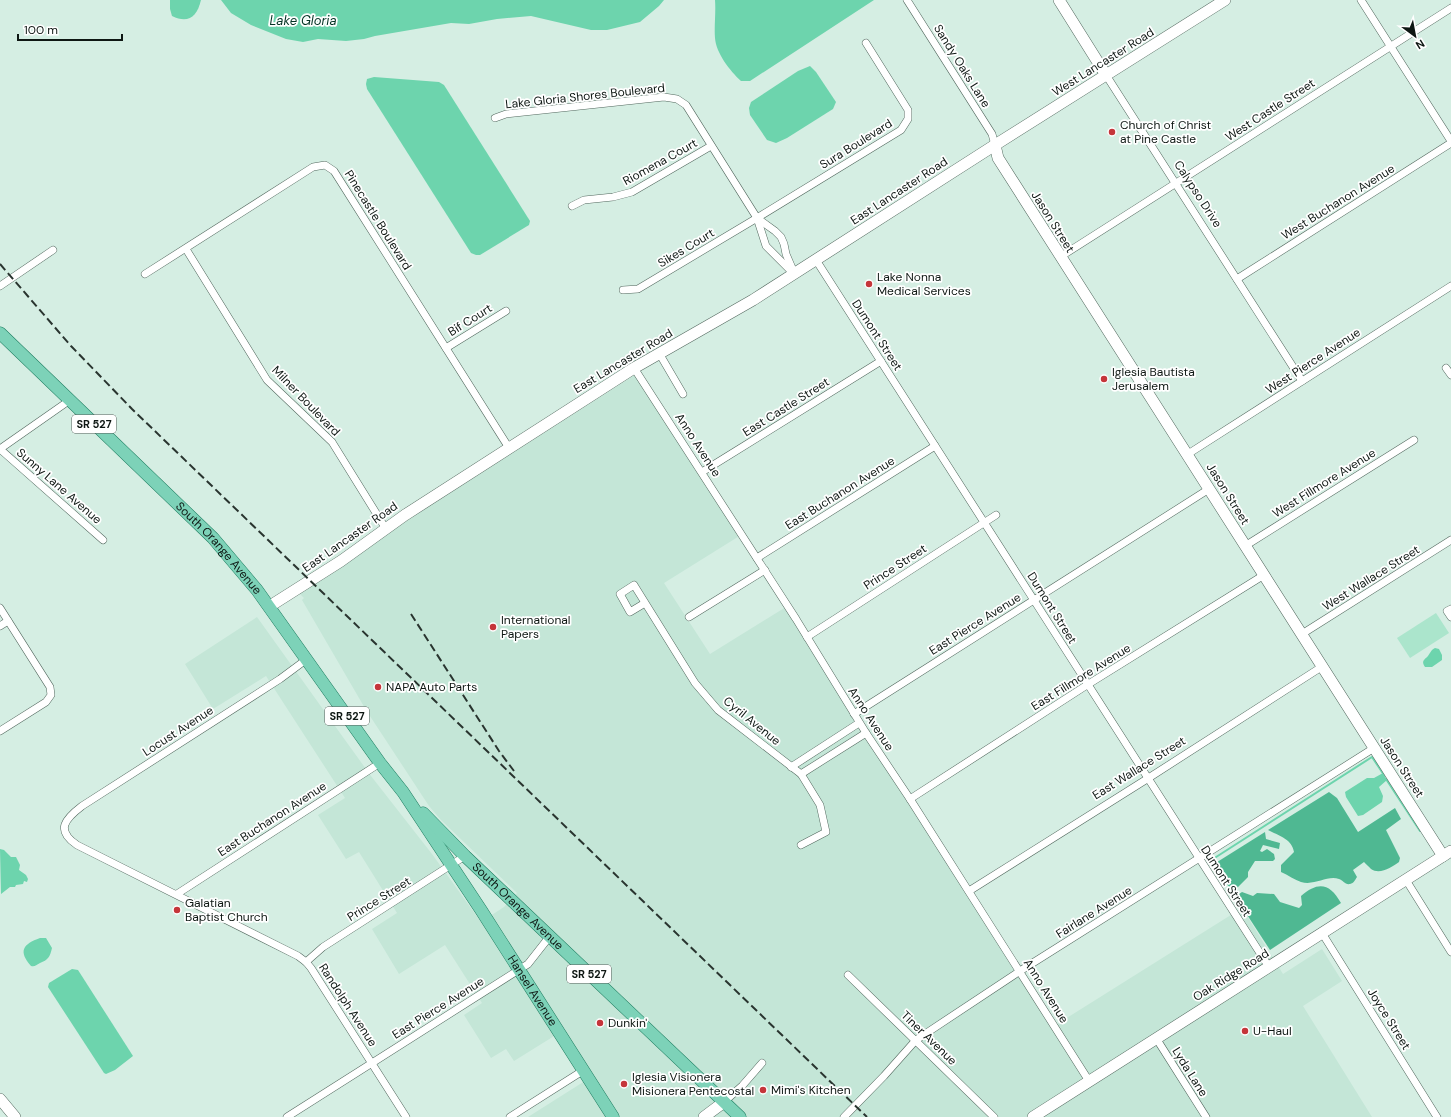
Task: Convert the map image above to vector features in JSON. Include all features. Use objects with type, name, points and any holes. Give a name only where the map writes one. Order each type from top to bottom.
[{"type":"main road","name":"South Orange Avenue","points":[[0,333],[213,538],[241,570],[270,606],[380,763],[403,792],[451,866]]},
{"type":"main road","name":"South Orange Avenue","points":[[403,792],[465,856],[740,1117]]},
{"type":"main road","name":"Hansel Avenue","points":[[451,866],[520,970],[613,1117]]},
{"type":"street","name":"Sandy Oaks Lane","points":[[907,0],[992,134],[994,145]]},
{"type":"street","name":"Calypso Drive","points":[[1059,0],[1302,381]]},
{"type":"street","name":"West Lancaster Road","points":[[994,145],[1226,0]]},
{"type":"street","points":[[1361,0],[1451,142]]},
{"type":"street","name":"West Castle Street","points":[[1060,257],[1451,8]]},
{"type":"street","name":"Sura Boulevard","points":[[758,218],[900,130],[905,124],[908,119],[908,110],[866,43]]},
{"type":"street","name":"Lake Gloria Shores Boulevard","points":[[495,118],[506,114],[656,98],[671,97],[677,99],[686,105],[758,218],[775,231],[783,240],[786,254],[794,274]]},
{"type":"street","name":"West Buchanon Avenue","points":[[1237,279],[1451,142]]},
{"type":"street","name":"Jason Street","points":[[994,145],[998,158],[1060,257],[1188,454],[1374,748],[1447,853]]},
{"type":"street","name":"East Lancaster Road","points":[[270,606],[341,561],[405,514],[634,368],[731,313],[794,274],[994,145]]},
{"type":"street","name":"Riomena Court","points":[[572,206],[584,200],[613,197],[632,192],[711,146]]},
{"type":"street","name":"Pinecastle Boulevard","points":[[146,274],[313,167],[325,165],[334,171],[509,448]]},
{"type":"street","name":"Lake Gloria Shores Boulevard","points":[[758,218],[763,239],[768,249],[794,274]]},
{"type":"street","name":"Sikes Court","points":[[623,290],[638,289],[758,218]]},
{"type":"street","points":[[763,239],[775,231]]},
{"type":"street","name":"Milner Boulevard","points":[[186,249],[267,380],[332,442],[386,528]]},
{"type":"street","points":[[0,286],[53,250]]},
{"type":"street","name":"Dumont Street","points":[[816,260],[1147,779],[1269,967]]},
{"type":"street","name":"West Pierce Avenue","points":[[1188,454],[1451,286]]},
{"type":"street","name":"Bif Court","points":[[446,348],[506,311]]},
{"type":"street","points":[[660,353],[683,394]]},
{"type":"street","name":"East Castle Street","points":[[702,472],[881,361]]},
{"type":"street","name":"Anno Avenue","points":[[634,368],[765,570],[859,723],[910,799],[1090,1081]]},
{"type":"street","points":[[1446,368],[1451,375]]},
{"type":"street","points":[[0,449],[70,400]]},
{"type":"street","name":"West Fillmore Avenue","points":[[1245,546],[1414,440]]},
{"type":"street","name":"East Buchanon Avenue","points":[[757,558],[935,446]]},
{"type":"street","name":"Sunny Lane Avenue","points":[[0,449],[103,540]]},
{"type":"street","name":"East Pierce Avenue","points":[[854,714],[1209,489]]},
{"type":"street","name":"Prince Street","points":[[807,637],[996,516]]},
{"type":"street","name":"West Wallace Street","points":[[1302,634],[1451,540]]},
{"type":"street","points":[[689,617],[765,570]]},
{"type":"street","name":"East Fillmore Avenue","points":[[910,799],[1264,575]]},
{"type":"street","name":"Cyril Avenue","points":[[645,603],[695,683],[718,710],[801,774],[820,805],[826,832],[801,845]]},
{"type":"street","points":[[0,608],[50,687],[51,695],[46,702],[0,731]]},
{"type":"street","points":[[0,626],[8,621]]},
{"type":"street","name":"Locust Avenue","points":[[65,825],[67,818],[82,806],[274,683],[307,659]]},
{"type":"street","name":"East Wallace Street","points":[[969,891],[1323,666]]},
{"type":"street","points":[[792,766],[859,723]]},
{"type":"street","points":[[846,731],[854,740]]},
{"type":"street","points":[[801,774],[866,733]]},
{"type":"street","name":"Fairlane Avenue","points":[[844,1117],[884,1076],[916,1040],[1020,971],[1374,748]]},
{"type":"street","name":"East Buchanon Avenue","points":[[177,894],[380,763]]},
{"type":"street","name":"Randolph Avenue","points":[[65,825],[66,835],[70,840],[78,845],[298,956],[306,962],[406,1117]]},
{"type":"street","name":"Oak Ridge Road","points":[[1033,1117],[1447,853]]},
{"type":"street","name":"Prince Street","points":[[306,962],[323,947],[465,856]]},
{"type":"street","points":[[1406,880],[1451,952]]},
{"type":"street","name":"Joyce Street","points":[[1322,933],[1437,1117]]},
{"type":"street","name":"East Pierce Avenue","points":[[287,1117],[520,970],[528,964],[550,936]]},
{"type":"street","name":"Tiner Avenue","points":[[848,975],[994,1117]]},
{"type":"street","name":"Lyda Lane","points":[[1156,1038],[1206,1117]]},
{"type":"street","points":[[704,1117],[742,1086],[762,1063]]},
{"type":"street","points":[[510,1117],[584,1070]]},
{"type":"street","points":[[0,1098],[15,1117]]},
{"type":"shaded area","points":[[638,373],[741,535],[664,583],[710,654],[786,607],[1054,1026],[1242,908],[1283,974],[1322,949],[1342,981],[1303,1006],[1372,1117],[528,1117],[588,1079],[559,1033],[514,1061],[506,1049],[491,1058],[464,1015],[482,1003],[445,945],[399,974],[372,929],[397,913],[359,852],[346,859],[318,815],[345,798],[266,676],[213,709],[185,664],[257,617],[371,776],[432,854],[481,922],[504,907],[517,893],[441,820],[429,806],[366,710],[302,600],[304,598],[297,591]]},
{"type":"shaded area","points":[[1436,613],[1449,633],[1410,658],[1397,638]]},
{"type":"shaded area","points":[[1329,792],[1337,798],[1358,832],[1395,808],[1401,819],[1386,830],[1400,858],[1399,862],[1386,870],[1374,871],[1364,862],[1353,870],[1357,877],[1350,884],[1334,878],[1306,883],[1296,880],[1281,872],[1281,865],[1294,852],[1293,848],[1284,838],[1268,830]]},
{"type":"shaded area","points":[[1265,832],[1266,839],[1280,843],[1279,849],[1263,845],[1260,851],[1262,852],[1267,849],[1274,854],[1275,859],[1273,861],[1255,861],[1248,872],[1248,877],[1237,888],[1239,894],[1242,892],[1253,896],[1257,893],[1274,894],[1280,902],[1299,908],[1302,905],[1301,896],[1313,888],[1323,886],[1332,891],[1341,903],[1270,950],[1214,864]]},
{"type":"water","points":[[170,0],[201,0],[194,15],[187,19],[183,19],[172,16]]},
{"type":"water","name":"Lake Gloria","points":[[221,0],[664,0],[640,22],[607,30],[591,30],[531,16],[497,19],[469,24],[451,23],[364,39],[346,41],[318,39],[303,42],[286,39],[251,25],[231,13]]},
{"type":"water","points":[[715,0],[874,0],[750,81],[741,81],[724,61],[716,44]]},
{"type":"water","points":[[810,66],[816,72],[836,102],[833,109],[787,138],[776,143],[767,140],[750,115],[749,108],[751,102],[798,71]]},
{"type":"water","points":[[374,77],[439,82],[444,85],[530,221],[529,225],[480,255],[471,253],[367,89],[367,79]]},
{"type":"water","points":[[1435,648],[1439,649],[1442,655],[1442,660],[1432,667],[1425,667],[1423,663],[1424,661]]},
{"type":"water","points":[[1383,773],[1387,780],[1379,787],[1383,796],[1382,802],[1363,815],[1358,816],[1346,797],[1345,792],[1367,778],[1374,778]]},
{"type":"water","points":[[0,849],[4,850],[11,857],[16,857],[20,865],[19,870],[26,875],[28,879],[27,882],[24,881],[23,884],[10,887],[1,894]]},
{"type":"water","points":[[46,938],[52,948],[48,958],[45,961],[35,966],[31,966],[27,961],[24,949],[34,940]]},
{"type":"water","points":[[72,969],[78,970],[133,1056],[115,1070],[106,1074],[48,987],[49,983]]},
{"type":"waterway","points":[[1213,859],[1372,757],[1384,775]]},
{"type":"waterway","points":[[1386,779],[1420,831]]},
{"type":"railway","points":[[0,264],[71,346],[132,409],[867,1117]]},
{"type":"railway","points":[[411,614],[499,751],[514,771]]},
{"type":"place","name":"Church of Christ at Pine Castle","points":[[1112,132]]},
{"type":"place","name":"Lake Nonna Medical Services","points":[[869,284]]},
{"type":"place","name":"Iglesia Bautista Jerusalem","points":[[1104,379]]},
{"type":"place","name":"International Papers","points":[[493,627]]},
{"type":"place","name":"NAPA Auto Parts","points":[[378,687]]},
{"type":"place","name":"Galatian Baptist Church","points":[[177,910]]},
{"type":"place","name":"Dunkin'","points":[[600,1023]]},
{"type":"place","name":"U-Haul","points":[[1245,1031]]},
{"type":"place","name":"Iglesia Visionera Misionera Pentecostal","points":[[624,1084]]},
{"type":"place","name":"Mimi's Kitchen","points":[[763,1090]]}]
